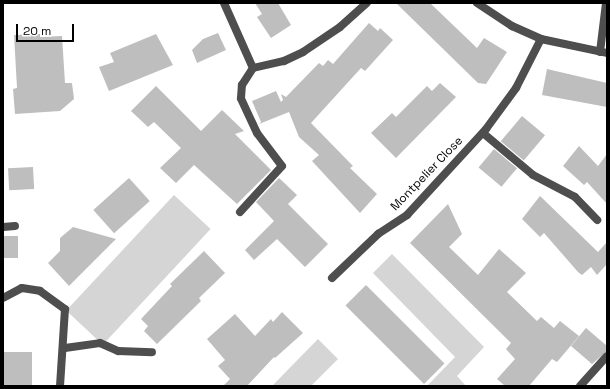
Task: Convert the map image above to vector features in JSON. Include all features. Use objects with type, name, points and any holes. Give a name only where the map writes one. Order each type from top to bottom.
[{"type":"street","points":[[224,3],[252,68]]},
{"type":"street","points":[[240,212],[282,166],[257,133],[242,98],[242,85],[252,68],[284,61],[303,52],[340,27],[367,3]]},
{"type":"street","points":[[477,3],[512,26],[541,39],[604,53],[606,3]]},
{"type":"street","name":"Montpelier Close","points":[[332,278],[378,234],[407,215],[483,133],[502,111],[516,88],[541,39]]},
{"type":"street","points":[[483,133],[534,175],[575,197],[597,220]]},
{"type":"street","points":[[3,227],[15,226]]},
{"type":"street","points":[[3,298],[22,288],[40,291],[65,309],[65,348],[60,386]]},
{"type":"street","points":[[65,348],[100,343],[118,351],[152,352]]},
{"type":"street","points":[[580,386],[607,356]]},
{"type":"shaded area","points":[[174,195],[211,229],[103,345],[66,311]]},
{"type":"shaded area","points":[[392,254],[484,347],[457,376],[466,386],[427,386],[455,357],[373,273]]},
{"type":"shaded area","points":[[318,339],[338,359],[311,386],[272,386]]},
{"type":"building","points":[[255,3],[278,3],[291,25],[271,38],[257,17],[262,14]]},
{"type":"building","points":[[396,3],[430,3],[477,48],[484,38],[507,52],[486,84],[478,83]]},
{"type":"building","points":[[369,23],[378,31],[380,28],[393,40],[365,71],[361,68],[311,123],[353,166],[350,168],[377,194],[360,213],[312,161],[319,155],[299,137],[289,112],[259,124],[261,122],[252,101],[276,91],[281,102],[283,100],[281,94],[286,97],[319,63],[323,66],[328,60],[333,64]]},
{"type":"building","points":[[218,33],[226,50],[197,63],[192,50],[203,39]]},
{"type":"building","points":[[40,34],[40,37],[62,36],[65,83],[72,83],[74,99],[60,111],[15,114],[13,89],[17,88],[14,35]]},
{"type":"building","points":[[156,34],[173,65],[109,91],[99,67],[114,62],[110,53]]},
{"type":"building","points":[[547,69],[607,83],[607,107],[542,95]]},
{"type":"building","points":[[440,83],[456,97],[396,158],[371,133],[392,113],[396,117],[427,86],[432,91]]},
{"type":"building","points":[[156,86],[201,131],[222,110],[244,131],[235,134],[271,170],[237,204],[194,165],[176,183],[160,168],[181,148],[154,122],[148,127],[131,111]]},
{"type":"building","points":[[522,116],[545,135],[524,161],[501,141]]},
{"type":"building","points":[[579,146],[598,166],[607,154],[607,204],[587,182],[584,185],[563,166]]},
{"type":"building","points":[[494,149],[517,168],[502,187],[479,167]]},
{"type":"building","points":[[33,167],[34,189],[9,190],[8,168]]},
{"type":"building","points":[[129,178],[150,201],[114,233],[93,210]]},
{"type":"building","points":[[279,178],[297,195],[288,204],[328,244],[305,267],[277,239],[254,260],[245,250],[274,221],[256,202]]},
{"type":"building","points":[[540,196],[598,252],[607,242],[607,264],[597,275],[591,267],[582,275],[544,233],[540,237],[522,219]]},
{"type":"building","points":[[448,204],[462,234],[449,247],[478,275],[499,249],[526,273],[507,292],[537,321],[541,317],[554,328],[560,321],[579,336],[557,362],[552,359],[529,386],[505,386],[497,379],[515,359],[506,349],[511,343],[410,243]]},
{"type":"building","points":[[73,227],[116,239],[69,286],[48,263],[60,251],[60,238]]},
{"type":"building","points":[[3,236],[18,236],[18,258],[3,258]]},
{"type":"building","points":[[204,251],[225,273],[199,298],[201,301],[157,344],[144,331],[148,326],[141,319],[172,286],[170,284]]},
{"type":"building","points":[[366,285],[444,363],[424,384],[345,306]]},
{"type":"building","points":[[282,312],[303,333],[275,358],[274,357],[247,386],[223,386],[230,379],[218,366],[225,360],[207,339],[235,314],[255,336],[271,319],[273,322]]},
{"type":"building","points":[[586,328],[607,346],[607,351],[592,364],[571,346]]},
{"type":"building","points":[[3,352],[32,352],[32,386],[3,386]]}]
